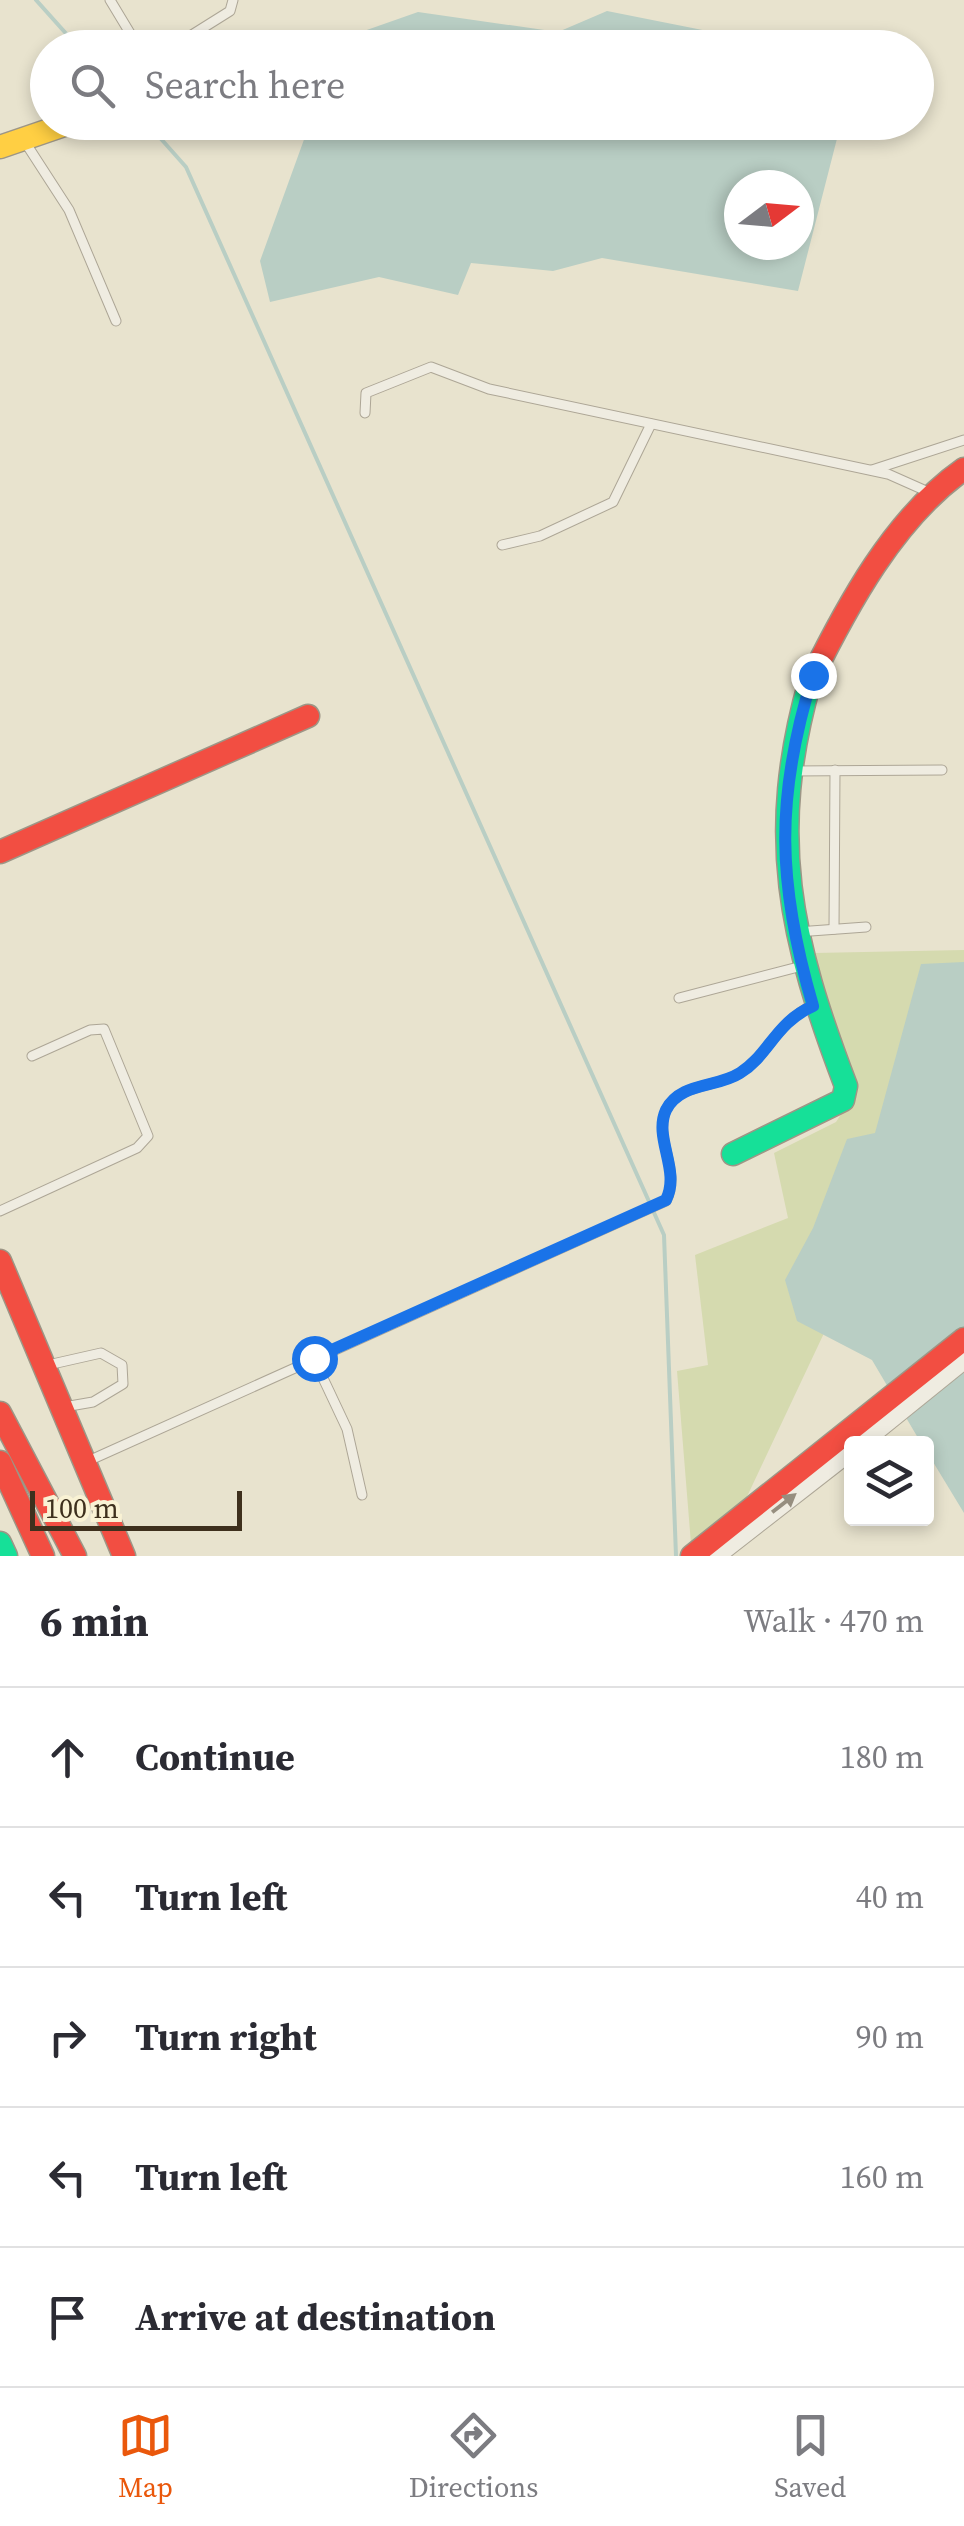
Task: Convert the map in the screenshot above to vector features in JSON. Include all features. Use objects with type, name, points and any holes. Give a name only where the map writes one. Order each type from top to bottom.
[{"type":"street","points":[[0,147],[30,140]]},
{"type":"street","points":[[733,1154],[843,1100],[846,1086],[813,1006],[784,875],[793,740],[813,675],[835,627],[873,569],[935,495],[964,470]]},
{"type":"street","points":[[0,852],[308,716]]},
{"type":"street","points":[[0,1262],[124,1556]]},
{"type":"street","points":[[862,1436],[964,1339]]},
{"type":"street","points":[[864,1436],[964,1360]]},
{"type":"street","points":[[0,1413],[75,1556]]},
{"type":"street","points":[[704,1552],[844,1450]]},
{"type":"street","points":[[0,1462],[41,1553]]},
{"type":"street","points":[[0,1491],[41,1553]]},
{"type":"street","points":[[0,1543],[6,1556]]},
{"type":"lane","points":[[110,0],[128,30]]},
{"type":"lane","points":[[200,30],[230,11],[233,0]]},
{"type":"lane","points":[[25,142],[69,210],[116,321]]},
{"type":"lane","points":[[365,414],[366,392],[430,367],[489,389],[872,470],[935,495]]},
{"type":"lane","points":[[502,545],[540,536],[613,502],[650,424]]},
{"type":"lane","points":[[872,470],[964,440]]},
{"type":"lane","points":[[834,929],[836,770]]},
{"type":"lane","points":[[790,771],[942,770]]},
{"type":"lane","points":[[794,933],[866,927]]},
{"type":"lane","points":[[679,998],[802,966]]},
{"type":"lane","points":[[86,1462],[666,1200],[673,1169],[665,1141],[665,1112],[680,1093],[741,1073],[781,1026],[813,1006]]},
{"type":"lane","points":[[0,1210],[137,1148],[148,1136],[104,1029],[90,1030],[32,1056]]},
{"type":"lane","points":[[46,1366],[101,1353],[122,1365],[123,1384],[94,1402],[64,1408]]},
{"type":"lane","points":[[314,1358],[348,1429],[362,1495]]},
{"type":"green space","points":[[964,950],[964,1036],[719,1556],[692,1556],[677,1371],[708,1365],[695,1255],[788,1218],[774,1153],[836,1122],[855,1093],[814,953]]},
{"type":"shaded area","points":[[607,11],[703,30],[563,30]]},
{"type":"shaded area","points":[[418,12],[544,30],[367,30]]},
{"type":"shaded area","points":[[304,140],[837,140],[814,228],[814,170],[724,170],[724,260],[806,260],[798,291],[602,258],[553,271],[471,263],[458,295],[379,277],[270,302],[260,261]]},
{"type":"shaded area","points":[[964,962],[964,1513],[934,1464],[934,1436],[917,1436],[872,1360],[797,1321],[785,1280],[813,1228],[847,1139],[875,1133],[921,964]]},
{"type":"waterway","points":[[36,0],[63,30]]},
{"type":"waterway","points":[[162,140],[186,167],[664,1235],[676,1556]]},
{"type":"traffic: fast","points":[[733,1154],[843,1100],[846,1086],[811,982],[790,886],[789,789],[810,681]]},
{"type":"traffic: fast","points":[[0,1543],[6,1556]]},
{"type":"traffic: slow","points":[[0,147],[30,137]]},
{"type":"traffic: jam","points":[[810,681],[857,594],[894,538],[939,489],[964,469]]},
{"type":"traffic: jam","points":[[0,852],[308,716]]},
{"type":"traffic: jam","points":[[0,1261],[124,1556]]},
{"type":"traffic: jam","points":[[692,1556],[964,1339]]},
{"type":"traffic: jam","points":[[0,1413],[75,1556]]},
{"type":"traffic: jam","points":[[0,1462],[43,1556]]},
{"type":"route","points":[[314,1358],[666,1200],[673,1169],[665,1141],[665,1112],[680,1093],[741,1073],[781,1026],[794,1014],[813,1006],[784,875],[784,820],[793,740],[813,675]]}]
